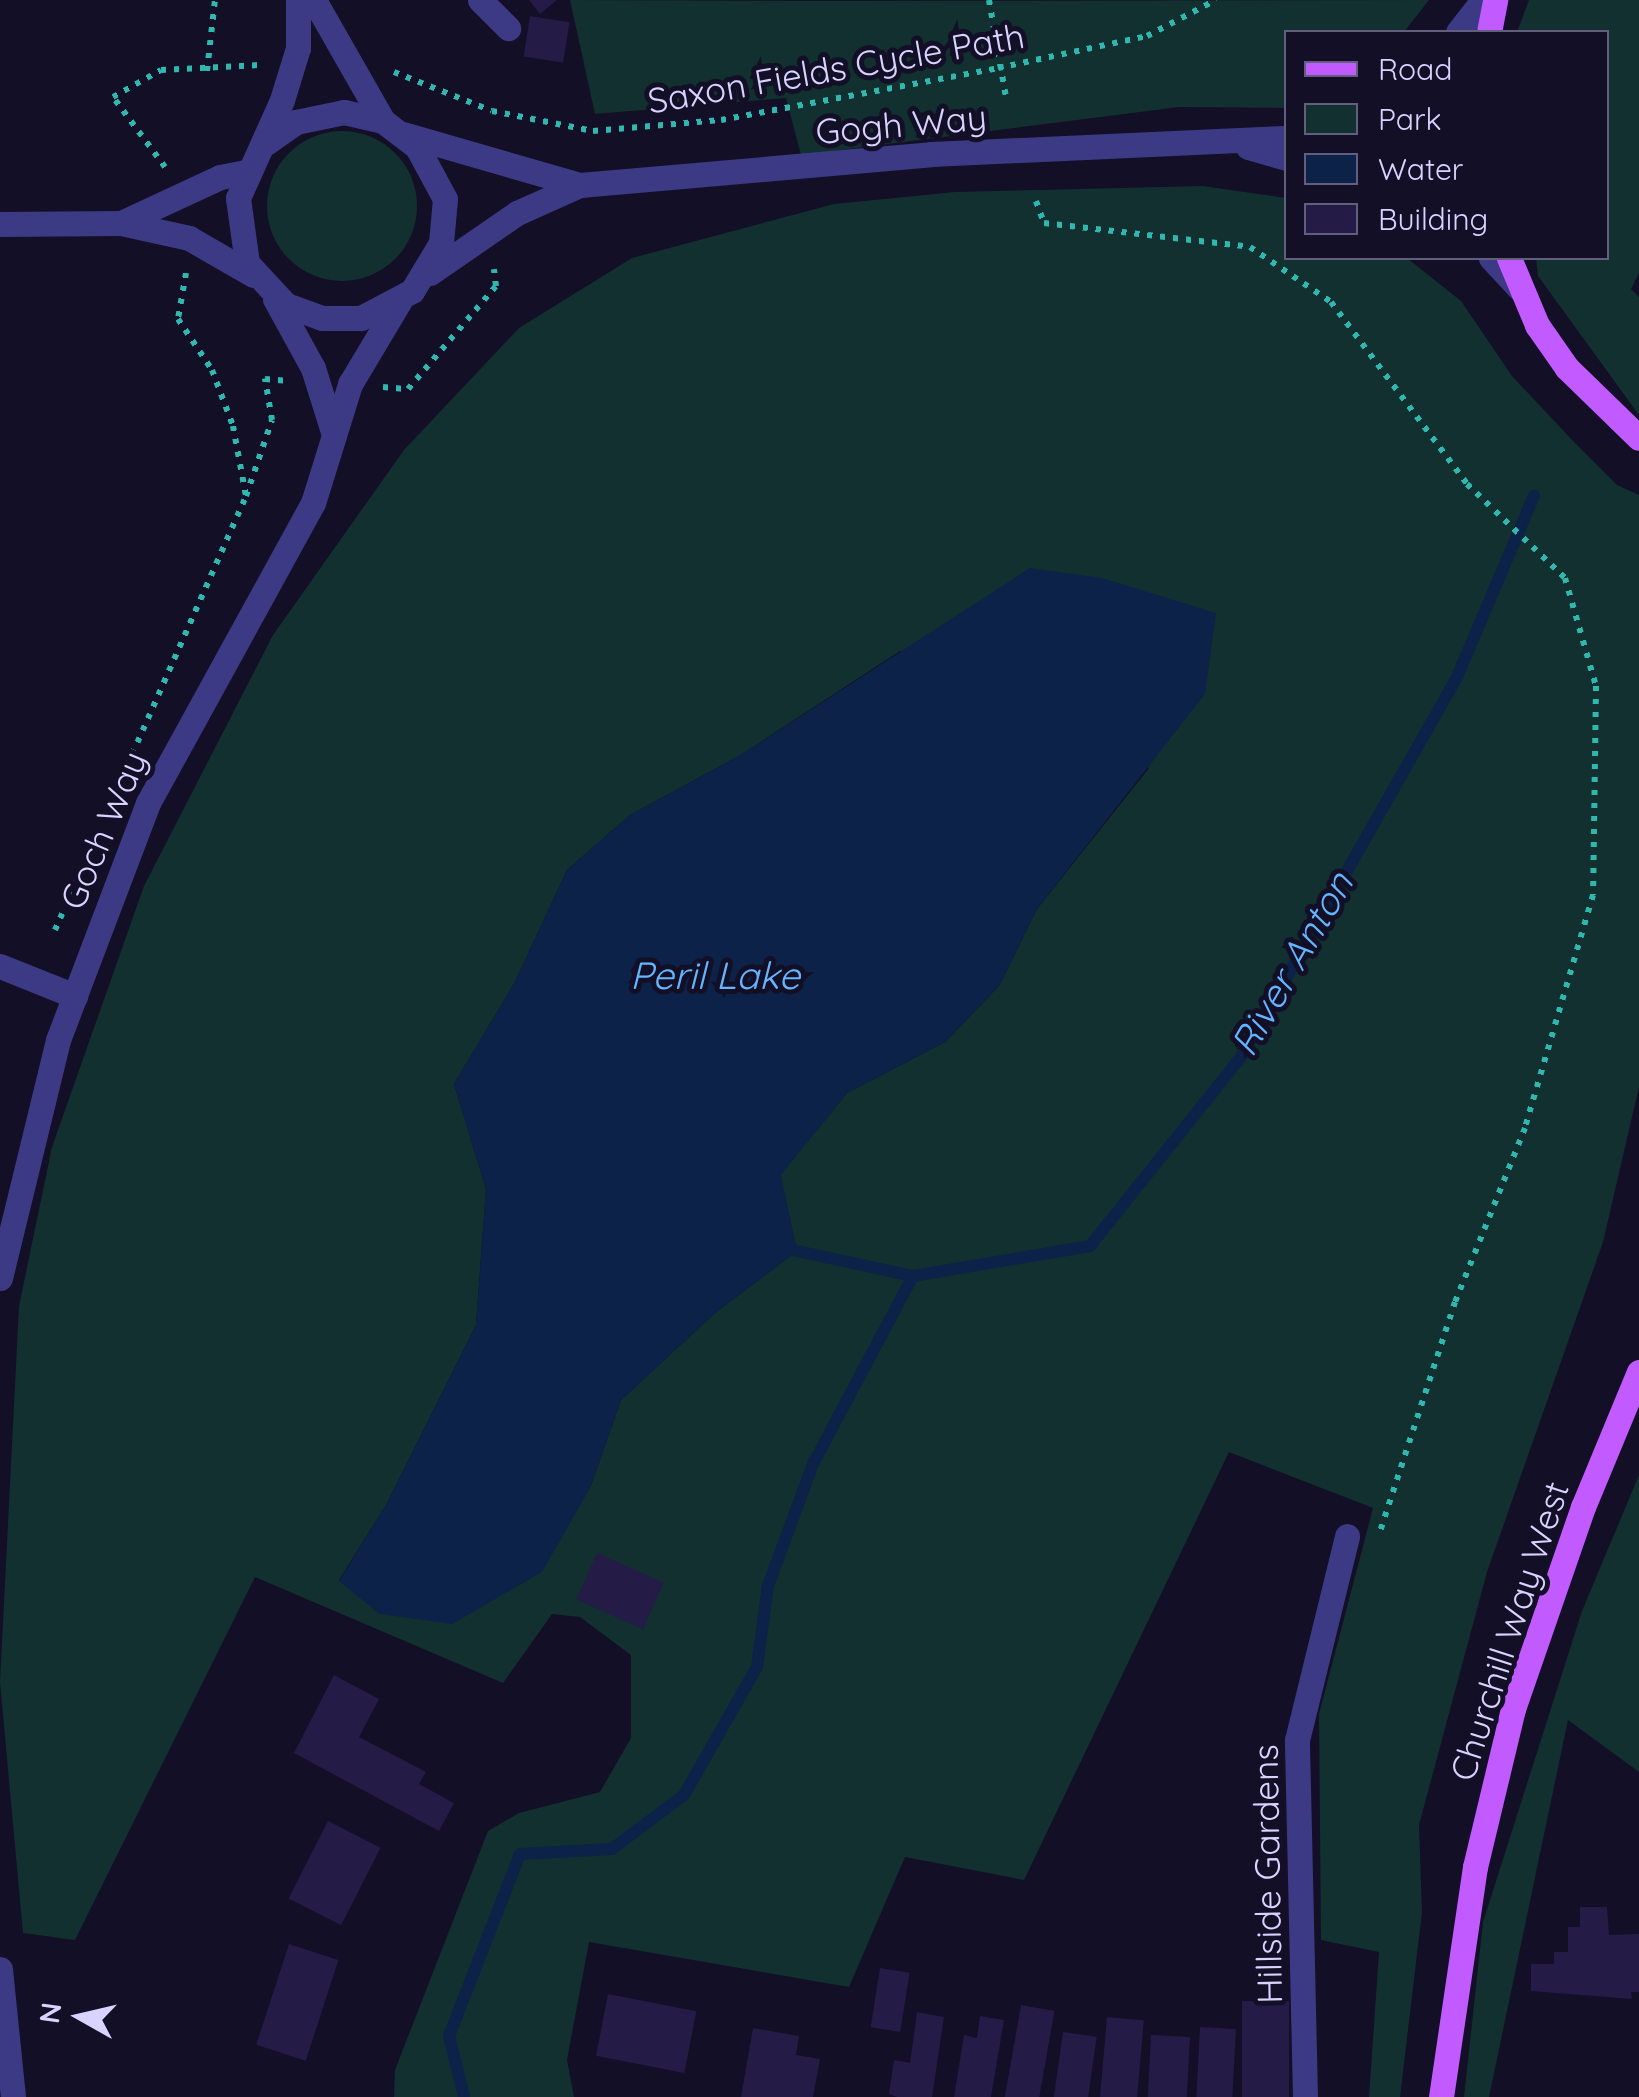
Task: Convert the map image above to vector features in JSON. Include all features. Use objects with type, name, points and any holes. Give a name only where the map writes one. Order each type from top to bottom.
[{"type":"main road","points":[[1489,30],[1495,0]]},
{"type":"main road","points":[[1510,260],[1519,288],[1567,368],[1639,438]]},
{"type":"main road","name":"Churchill Way West","points":[[1441,2097],[1475,1867],[1512,1709],[1582,1507],[1639,1372]]},
{"type":"street","points":[[298,0],[298,48],[266,143],[246,172],[236,220],[264,286],[313,368],[334,436]]},
{"type":"street","points":[[0,224],[121,222],[190,238],[304,313],[342,320],[399,302],[422,279],[440,243],[445,199],[429,162],[394,128],[314,0]]},
{"type":"street","points":[[480,0],[508,28]]},
{"type":"street","points":[[1460,30],[1483,0]]},
{"type":"street","points":[[266,143],[319,114],[394,128]]},
{"type":"street","name":"Gogh Way","points":[[394,128],[580,186]]},
{"type":"street","name":"Gogh Way","points":[[422,279],[504,221],[580,186],[932,154],[1284,138]]},
{"type":"street","name":"Gogh Way","points":[[1229,141],[1284,157]]},
{"type":"street","points":[[121,222],[246,172]]},
{"type":"street","points":[[1494,260],[1519,288]]},
{"type":"street","name":"Goch Way","points":[[0,1278],[27,1150],[75,996],[148,804],[314,503],[350,384],[399,302]]},
{"type":"street","points":[[0,966],[75,996]]},
{"type":"street","name":"Hillside Gardens","points":[[1305,2097],[1296,1740],[1347,1536]]},
{"type":"street","points":[[0,1969],[12,2097]]},
{"type":"path","points":[[208,71],[215,0]]},
{"type":"path","points":[[988,0],[1006,97]]},
{"type":"path","name":"Saxon Fields Cycle Path","points":[[346,56],[492,110],[593,131],[721,120],[998,68],[1148,36],[1216,0]]},
{"type":"path","points":[[1036,201],[1044,223],[1250,246],[1331,302],[1467,484],[1566,578],[1596,686],[1593,895],[1525,1128],[1455,1302],[1376,1551]]},
{"type":"green space","points":[[570,0],[1429,0],[1406,30],[1284,30],[1284,108],[1179,107],[801,155],[786,98],[595,114]]},
{"type":"green space","points":[[1529,0],[1639,0],[1639,273],[1631,289],[1639,297],[1639,415],[1538,276],[1536,260],[1609,260],[1609,30],[1518,30]]},
{"type":"green space","points":[[342,131],[371,136],[395,153],[412,177],[417,206],[412,235],[395,259],[371,276],[342,281],[313,276],[289,259],[272,235],[267,206],[272,177],[289,153],[313,136]]},
{"type":"green space","points":[[1203,186],[1284,198],[1284,260],[1410,260],[1461,301],[1512,376],[1574,442],[1617,485],[1639,495],[1639,1087],[1603,1242],[1487,1572],[1419,1825],[1422,1912],[1400,2097],[1369,2097],[1379,1952],[1321,1940],[1319,1714],[1373,1508],[1229,1452],[1024,1880],[905,1857],[849,1987],[589,1942],[567,2060],[574,2097],[394,2097],[395,2070],[488,1831],[519,1813],[600,1792],[631,1738],[631,1655],[580,1617],[552,1614],[503,1683],[255,1577],[75,1940],[23,1933],[0,1682],[19,1306],[52,1147],[144,886],[273,635],[404,450],[519,328],[632,258],[834,204],[955,192]],"holes":[[[900,651],[1149,768],[1037,909],[999,986],[945,1042],[847,1093],[780,1175],[797,1251],[715,1313],[621,1400],[590,1488],[380,1614],[339,1580],[386,1505],[476,1325],[486,1189],[454,1084],[515,982],[567,870],[630,815],[739,756]]]},
{"type":"green space","points":[[1639,1475],[1639,1772],[1568,1720],[1489,2097],[1464,2097],[1483,1922],[1582,1611]]},
{"type":"water","name":"Peril Lake","points":[[1030,568],[1102,578],[1216,613],[1205,694],[1037,909],[999,986],[945,1042],[847,1093],[781,1175],[797,1251],[715,1313],[621,1400],[590,1488],[542,1572],[452,1624],[380,1614],[339,1581],[386,1505],[476,1325],[486,1189],[454,1084],[515,982],[567,870],[630,815],[739,756]]},
{"type":"building","points":[[529,0],[557,0],[540,14]]},
{"type":"building","points":[[530,16],[570,22],[563,63],[524,56]]},
{"type":"building","points":[[597,1553],[664,1583],[643,1629],[576,1600]]},
{"type":"building","points":[[334,1675],[379,1699],[359,1737],[426,1772],[419,1784],[454,1803],[439,1831],[294,1753]]},
{"type":"building","points":[[328,1821],[381,1848],[341,1925],[289,1899]]},
{"type":"building","points":[[1580,1907],[1607,1907],[1609,1935],[1639,1934],[1639,1992],[1631,1992],[1632,1999],[1531,1991],[1531,1964],[1554,1964],[1554,1952],[1568,1952],[1568,1927],[1580,1927]]},
{"type":"building","points":[[289,1944],[338,1960],[306,2061],[256,2045]]},
{"type":"building","points":[[880,1968],[910,1973],[900,2032],[871,2027]]},
{"type":"building","points":[[608,1994],[696,2011],[684,2073],[596,2056]]},
{"type":"building","points":[[1242,2001],[1289,2001],[1289,2097],[1242,2097]]},
{"type":"building","points":[[1021,2005],[1054,2011],[1039,2097],[1005,2097]]},
{"type":"building","points":[[917,2012],[944,2017],[932,2097],[897,2097],[889,2094],[894,2060],[910,2063]]},
{"type":"building","points":[[980,2016],[1004,2020],[991,2097],[954,2097],[964,2035],[977,2038]]},
{"type":"building","points":[[1107,2017],[1144,2020],[1137,2097],[1100,2097]]},
{"type":"building","points":[[1200,2027],[1236,2029],[1232,2097],[1196,2097]]},
{"type":"building","points":[[753,2028],[799,2036],[796,2055],[820,2059],[813,2097],[741,2097]]},
{"type":"building","points":[[1063,2032],[1097,2037],[1088,2097],[1054,2097]]},
{"type":"building","points":[[1151,2035],[1190,2037],[1187,2097],[1148,2097]]},
{"type":"waterway","name":"River Anton","points":[[797,1251],[913,1276],[1090,1246],[1243,1054],[1457,677],[1534,496]]},
{"type":"waterway","name":"River Anton","points":[[464,2097],[449,2036],[520,1854],[612,1849],[684,1795],[757,1667],[768,1586],[813,1464],[913,1276]]}]
